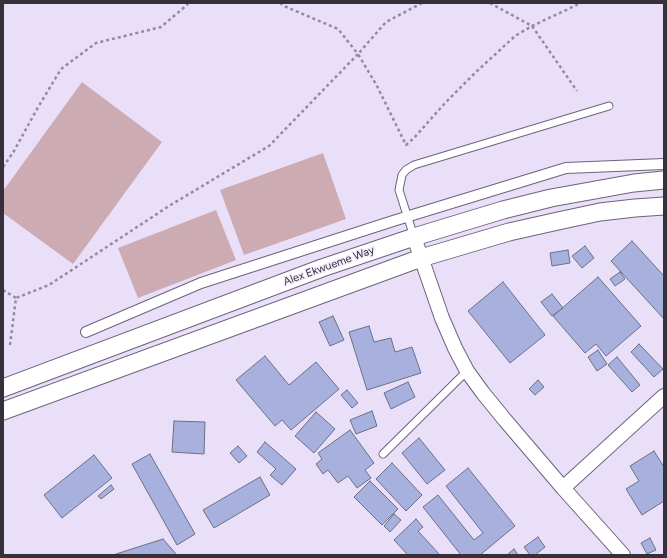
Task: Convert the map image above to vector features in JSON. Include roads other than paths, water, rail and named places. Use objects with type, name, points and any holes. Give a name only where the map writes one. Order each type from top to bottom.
[{"type":"street","points":[[86,332],[201,283],[566,168],[664,164]]},
{"type":"street","name":"Alex Ekwueme Way","points":[[3,388],[322,268],[414,236],[502,210],[551,198],[634,183],[664,180]]},
{"type":"street","points":[[3,411],[421,258],[509,232],[558,220],[600,212],[664,206]]},
{"type":"street","points":[[414,236],[445,324],[467,371],[504,420],[623,555]]},
{"type":"street","points":[[563,488],[664,396]]},
{"type":"lane","points":[[414,236],[399,190],[402,175],[414,164],[609,106]]},
{"type":"lane","points":[[383,454],[467,371]]}]
